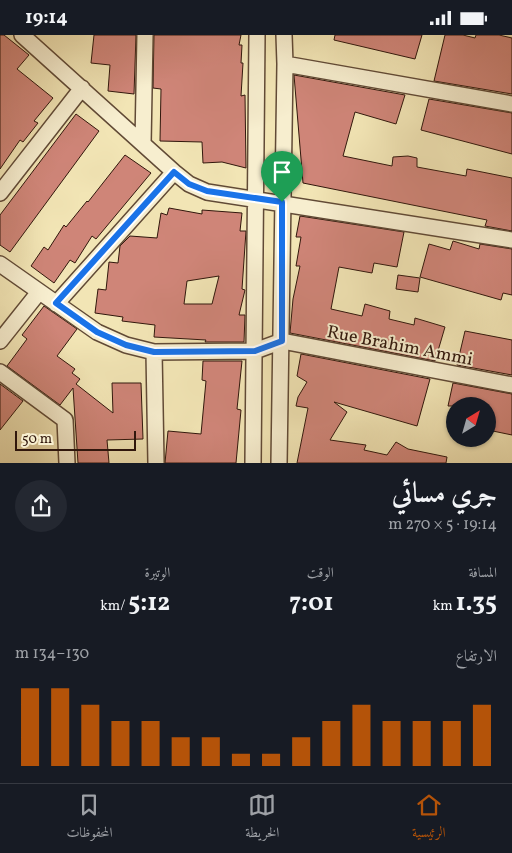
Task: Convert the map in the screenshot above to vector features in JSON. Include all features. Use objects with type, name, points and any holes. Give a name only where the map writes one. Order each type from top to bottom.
[{"type":"street","points":[[22,35],[35,41],[82,88],[189,184],[207,191],[512,240]]},
{"type":"street","points":[[144,144],[145,35]]},
{"type":"street","points":[[253,463],[257,35]]},
{"type":"street","points":[[280,463],[284,35]]},
{"type":"street","points":[[285,64],[512,104]]},
{"type":"street","points":[[0,193],[82,88]]},
{"type":"street","points":[[56,303],[174,172]]},
{"type":"street","points":[[0,264],[97,332],[126,345],[154,352],[255,351],[282,341]]},
{"type":"street","points":[[0,341],[39,292]]},
{"type":"street","name":"Rue Brahim Ammi","points":[[282,341],[512,385]]},
{"type":"street","points":[[154,352],[156,463]]},
{"type":"street","points":[[0,372],[64,420],[67,463]]},
{"type":"building","points":[[0,35],[4,35],[29,55],[17,69],[53,98],[34,121],[38,123],[23,142],[20,140],[0,169]]},
{"type":"building","points":[[94,35],[136,35],[134,94],[108,91],[110,65],[91,63]]},
{"type":"building","points":[[154,35],[241,35],[239,45],[242,45],[241,63],[243,63],[241,96],[245,95],[246,168],[222,162],[203,163],[202,142],[160,141],[161,89],[153,88]]},
{"type":"building","points":[[335,35],[422,35],[415,59],[334,40]]},
{"type":"building","points":[[445,35],[463,35],[475,38],[476,35],[499,35],[512,38],[512,94],[434,81]]},
{"type":"building","points":[[294,75],[405,95],[396,124],[355,112],[343,156],[392,166],[393,157],[408,156],[417,158],[417,167],[466,176],[467,169],[512,178],[512,231],[485,226],[487,220],[303,183]]},
{"type":"building","points":[[429,99],[512,113],[512,154],[421,130]]},
{"type":"building","points":[[76,114],[99,131],[10,252],[0,245],[0,215]]},
{"type":"building","points":[[125,155],[151,173],[96,239],[92,236],[75,263],[70,260],[54,283],[31,266],[44,247],[48,250],[64,225],[66,227],[88,202]]},
{"type":"building","points":[[169,208],[202,214],[202,210],[242,213],[240,231],[246,231],[242,289],[245,290],[239,315],[245,315],[244,342],[205,342],[206,340],[154,337],[155,325],[122,321],[123,317],[95,313],[98,289],[106,290],[109,262],[118,263],[120,246],[130,236],[157,238],[161,213],[167,215]],"holes":[[[219,276],[212,304],[184,304],[187,281]]]},
{"type":"building","points":[[300,216],[404,232],[397,267],[374,263],[372,273],[339,267],[331,309],[362,316],[365,304],[390,311],[389,319],[414,325],[415,318],[445,327],[435,361],[290,333],[293,299],[300,266],[296,266],[301,237],[296,237]]},
{"type":"building","points":[[453,241],[479,249],[480,244],[512,249],[512,295],[503,293],[501,300],[420,277],[429,244],[450,250]]},
{"type":"building","points":[[398,275],[420,278],[418,292],[396,289]]},
{"type":"building","points":[[44,306],[77,329],[57,356],[75,369],[72,373],[80,379],[76,384],[113,413],[112,383],[141,383],[143,439],[107,440],[109,463],[78,463],[73,388],[60,405],[7,366],[27,339],[22,335]]},
{"type":"building","points":[[465,331],[512,340],[512,375],[457,365]]},
{"type":"building","points":[[301,354],[430,379],[417,426],[334,402],[347,412],[330,440],[366,445],[364,450],[387,455],[396,442],[408,449],[447,457],[446,463],[297,463],[308,408],[296,406],[298,397],[307,382],[297,376]]},
{"type":"building","points":[[203,361],[242,361],[237,409],[241,410],[236,463],[165,463],[168,431],[201,434],[206,381],[202,380]]},
{"type":"building","points":[[453,383],[512,394],[512,435],[496,432],[496,397],[450,397]]},
{"type":"building","points":[[0,384],[23,401],[0,430]]},
{"type":"route","points":[[174,172],[189,184],[207,191],[282,202],[282,341],[255,351],[154,352],[126,345],[97,332],[56,303],[174,172]]}]
